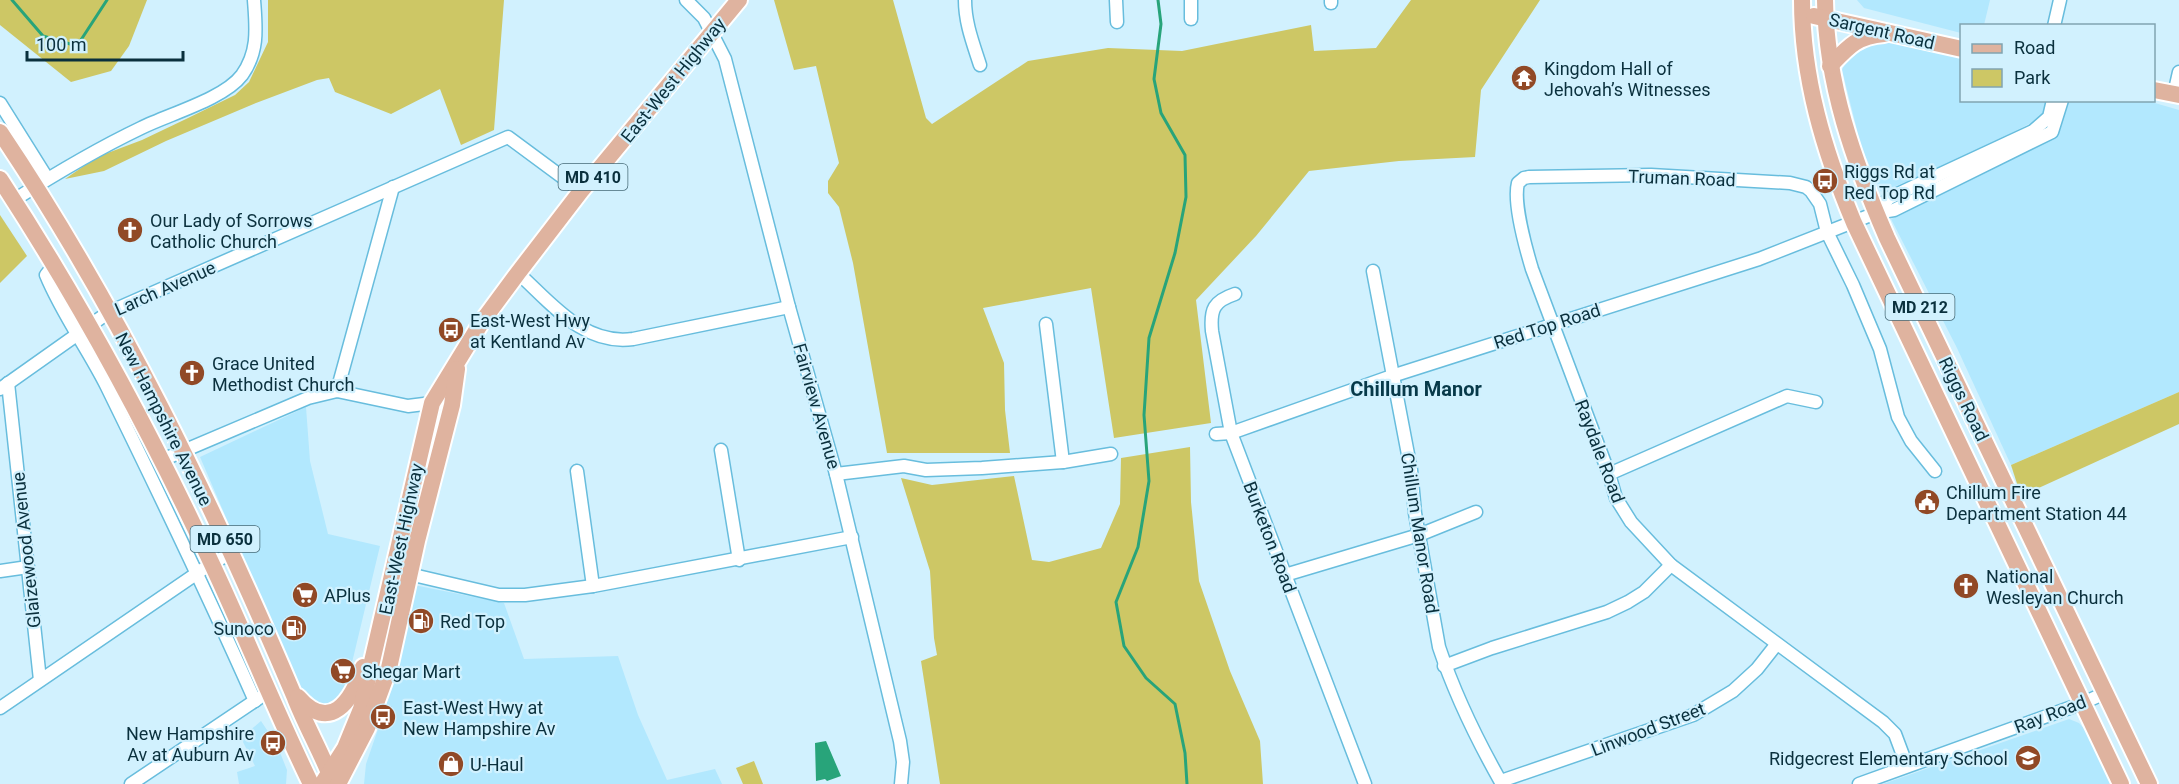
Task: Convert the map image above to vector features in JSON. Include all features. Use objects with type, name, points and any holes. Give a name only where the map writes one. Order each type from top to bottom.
[{"type":"main road","name":"East-West Highway","points":[[331,781],[361,710],[432,403],[481,323],[518,273],[581,191],[739,0]]},
{"type":"main road","name":"Sargent Road","points":[[1802,5],[1960,38]]},
{"type":"main road","name":"Riggs Road","points":[[1802,5],[1807,66],[1821,133],[1833,172],[1854,222],[2121,784]]},
{"type":"main road","name":"Sargent Road","points":[[1825,8],[1894,34],[1960,49]]},
{"type":"main road","name":"Riggs Road","points":[[1825,8],[1830,66],[1843,122],[1858,170],[1876,213],[2149,784]]},
{"type":"main road","points":[[1830,66],[1850,44],[1870,35],[1894,34]]},
{"type":"main road","points":[[2155,90],[2176,95]]},
{"type":"main road","name":"New Hampshire Avenue","points":[[0,132],[42,182],[184,451],[232,553],[331,781]]},
{"type":"main road","name":"New Hampshire Avenue","points":[[0,179],[53,266],[84,330],[162,460],[212,563],[262,696],[311,784]]},
{"type":"main road","name":"East-West Highway","points":[[331,781],[368,728],[389,668],[409,574],[452,405],[458,363]]},
{"type":"main road","points":[[291,689],[308,708],[317,713],[340,709],[356,685],[367,656],[379,638]]},
{"type":"street","points":[[14,200],[140,128],[222,92],[241,76],[252,58],[256,46],[254,0]]},
{"type":"street","name":"Fairview Avenue","points":[[686,0],[704,18],[721,49],[728,70],[789,307],[852,537],[902,749],[901,784]]},
{"type":"street","points":[[965,0],[965,14],[970,36],[980,65]]},
{"type":"street","points":[[1116,0],[1117,22]]},
{"type":"street","points":[[1191,0],[1191,19]]},
{"type":"street","points":[[2054,24],[2060,0]]},
{"type":"street","points":[[2176,95],[2179,72]]},
{"type":"street","points":[[1876,213],[1889,198],[2033,131],[2049,117],[2053,102]]},
{"type":"street","points":[[1876,213],[1894,210],[2052,132],[2061,102]]},
{"type":"street","points":[[0,103],[42,182]]},
{"type":"street","name":"Larch Avenue","points":[[4,386],[109,312],[508,137],[581,191]]},
{"type":"street","name":"Truman Road","points":[[1517,192],[1518,183],[1524,178],[1578,175],[1651,176],[1799,184],[1816,197],[1823,213],[1827,232]]},
{"type":"street","points":[[337,391],[393,187]]},
{"type":"street","name":"Raydale Road","points":[[1517,192],[1528,254],[1616,498],[1623,511],[1671,565],[1776,645],[1883,722],[1894,734],[1907,766]]},
{"type":"street","name":"Red Top Road","points":[[1216,434],[1231,432],[1392,376],[1759,259],[1876,213]]},
{"type":"street","points":[[1827,232],[1878,343],[1898,417],[1911,441],[1935,471]]},
{"type":"street","name":"Chillum Manor Road","points":[[1373,271],[1411,470],[1436,637],[1444,666],[1476,740],[1501,783]]},
{"type":"street","points":[[518,273],[574,324],[612,340],[633,339],[789,307]]},
{"type":"street","name":"Burketon Road","points":[[1235,294],[1222,298],[1216,304],[1212,318],[1212,331],[1231,432],[1365,784]]},
{"type":"street","points":[[1046,324],[1063,462]]},
{"type":"street","points":[[84,330],[111,395],[196,574],[262,696],[131,784]]},
{"type":"street","name":"Glaizewood Avenue","points":[[4,386],[40,680]]},
{"type":"street","points":[[162,460],[308,399],[337,391],[408,406],[432,403]]},
{"type":"street","points":[[1609,474],[1786,396],[1816,402]]},
{"type":"street","points":[[721,450],[739,560]]},
{"type":"street","points":[[836,474],[904,466],[938,470],[1063,462],[1111,454]]},
{"type":"street","points":[[577,471],[593,586]]},
{"type":"street","points":[[1285,575],[1419,535],[1476,512]]},
{"type":"street","points":[[409,574],[505,596],[525,596],[739,560],[852,537]]},
{"type":"street","points":[[0,708],[212,563],[232,553]]},
{"type":"street","points":[[1444,666],[1492,648],[1606,612],[1644,592],[1671,565]]},
{"type":"street","points":[[0,571],[27,567]]},
{"type":"street","name":"Linwood Street","points":[[1501,783],[1693,715],[1733,691],[1757,669],[1776,645]]},
{"type":"street","name":"Ray Road","points":[[1859,784],[2105,693]]},
{"type":"shaded area","points":[[1857,0],[1990,0],[1984,24],[1960,24],[1960,33],[1864,8]]},
{"type":"shaded area","points":[[1878,36],[1960,54],[1960,102],[2046,102],[2042,117],[1962,159],[1881,192],[1861,146],[1842,70],[1853,45]]},
{"type":"shaded area","points":[[2067,102],[2151,102],[2179,110],[2179,392],[2011,465],[1957,348],[1891,219],[1967,182],[2046,138]]},
{"type":"shaded area","points":[[306,407],[310,461],[328,534],[380,546],[344,696],[322,710],[308,703],[297,683],[200,457]]},
{"type":"shaded area","points":[[414,585],[504,603],[524,659],[618,656],[638,715],[667,780],[715,769],[722,784],[364,784],[366,764],[386,706]]},
{"type":"shaded area","name":"Ridgecrest Elementary School","points":[[2069,719],[2079,723],[2088,733],[2112,784],[1883,784]]},
{"type":"shaded area","points":[[261,721],[277,745],[287,770],[286,784],[239,784],[237,772],[255,766],[241,738]]},
{"type":"shaded area","points":[[826,741],[841,776],[827,781],[825,779],[816,781],[815,743]]},
{"type":"green space","points":[[0,0],[147,0],[129,46],[111,71],[71,82],[0,25]]},
{"type":"green space","points":[[268,0],[504,0],[494,130],[461,145],[440,89],[391,114],[335,92],[329,78],[317,80],[256,103],[166,141],[104,171],[65,179],[97,157],[142,140],[235,95],[249,82],[268,42]]},
{"type":"green space","points":[[774,0],[893,0],[926,118],[932,124],[1028,61],[1108,48],[1182,51],[1311,25],[1314,51],[1376,48],[1411,0],[1540,0],[1481,90],[1475,157],[1399,161],[1309,171],[1256,236],[1196,300],[1211,423],[1114,438],[1091,288],[983,308],[1004,363],[1005,410],[1010,453],[887,453],[853,263],[839,207],[828,193],[828,181],[839,163],[816,66],[794,70]]},
{"type":"green space","points":[[0,215],[27,256],[0,283]]},
{"type":"green space","points":[[2179,392],[2179,424],[2021,496],[2011,465]]},
{"type":"green space","points":[[1190,447],[1191,502],[1199,581],[1230,671],[1260,741],[1263,784],[940,784],[921,661],[937,655],[930,571],[901,478],[932,485],[1014,476],[1032,560],[1049,562],[1101,548],[1120,504],[1121,458]]},
{"type":"green space","points":[[754,761],[763,784],[743,784],[736,768]]},
{"type":"waterway","points":[[12,0],[43,36],[77,46],[107,0]]},
{"type":"waterway","points":[[1158,0],[1161,24],[1154,79],[1161,113],[1185,155],[1186,197],[1175,253],[1149,338],[1144,415],[1149,481],[1138,547],[1116,602],[1124,646],[1146,678],[1175,704],[1185,753],[1187,784]]},
{"type":"place","name":"Kingdom Hall of Jehovah’s Witnesses","points":[[1524,78]]},
{"type":"place","name":"Riggs Rd at Red Top Rd","points":[[1825,181]]},
{"type":"place","name":"Our Lady of Sorrows Catholic Church","points":[[130,230]]},
{"type":"place","name":"East-West Hwy at Kentland Av","points":[[451,330]]},
{"type":"place","name":"Grace United Methodist Church","points":[[192,373]]},
{"type":"place","name":"Chillum Fire Department Station 44","points":[[1927,502]]},
{"type":"place","name":"National Wesleyan Church","points":[[1966,586]]},
{"type":"place","name":"APlus","points":[[305,595]]},
{"type":"place","name":"Red Top","points":[[421,621]]},
{"type":"place","name":"Sunoco","points":[[294,628]]},
{"type":"place","name":"Shegar Mart","points":[[343,671]]},
{"type":"place","name":"East-West Hwy at New Hampshire Av","points":[[383,717]]},
{"type":"place","name":"New Hampshire Av at Auburn Av","points":[[273,743]]},
{"type":"place","name":"Ridgecrest Elementary School","points":[[2028,758]]},
{"type":"place","name":"U-Haul","points":[[451,764]]},
{"type":"district","name":"Chillum Manor","points":[[1416,389]]}]
